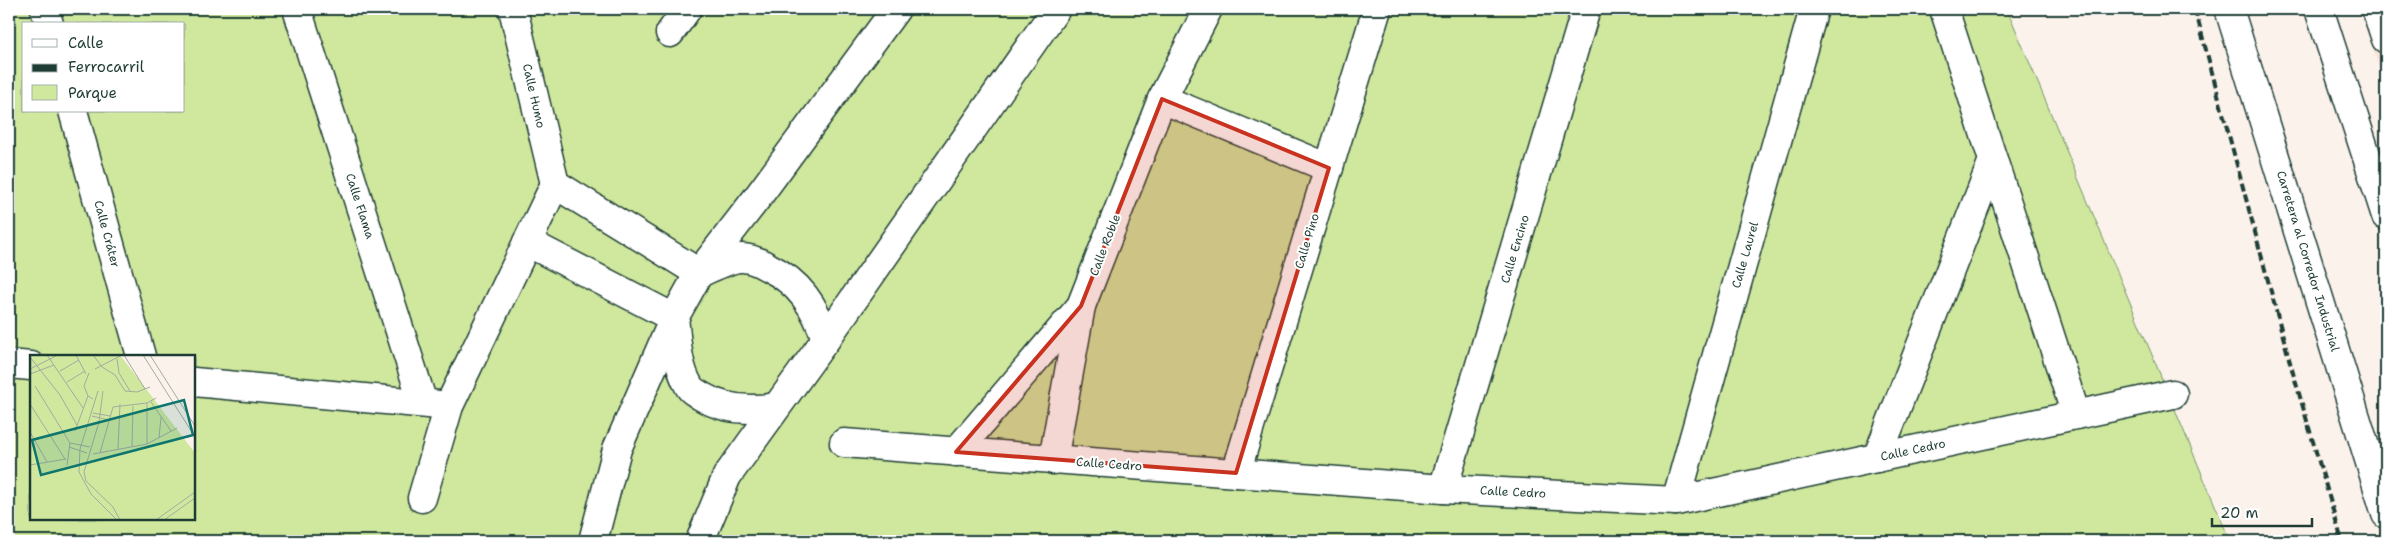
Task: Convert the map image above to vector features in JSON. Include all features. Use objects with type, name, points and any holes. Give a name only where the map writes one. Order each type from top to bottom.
[{"type":"street","points":[[45,9],[48,22]]},
{"type":"street","name":"Calle Flama","points":[[297,9],[436,405]]},
{"type":"street","name":"Calle Humo","points":[[513,9],[555,184]]},
{"type":"street","points":[[670,33],[687,9]]},
{"type":"street","points":[[593,541],[617,449],[674,318],[699,272],[757,198],[896,9]]},
{"type":"street","points":[[700,541],[727,476],[826,339],[1056,9]]},
{"type":"street","name":"Calle Roble","points":[[956,452],[1081,306],[1162,99],[1208,9]]},
{"type":"street","name":"Calle Pino","points":[[1236,473],[1377,9]]},
{"type":"street","name":"Calle Encino","points":[[1443,489],[1586,9]]},
{"type":"street","name":"Calle Laurel","points":[[1676,500],[1814,9]]},
{"type":"street","points":[[1944,9],[2076,414]]},
{"type":"street","name":"Carretera al Corredor Industrial","points":[[2229,9],[2386,514]]},
{"type":"street","points":[[2319,9],[2386,216]]},
{"type":"street","points":[[2376,9],[2386,39]]},
{"type":"street","points":[[1162,99],[1329,168]]},
{"type":"street","name":"Calle Cráter","points":[[73,112],[141,355]]},
{"type":"street","points":[[1877,458],[1993,160]]},
{"type":"street","points":[[422,498],[436,405],[527,242],[555,184],[699,272],[742,258],[762,264],[781,273],[797,286],[810,302],[820,319],[826,339]]},
{"type":"street","points":[[527,242],[674,318]]},
{"type":"street","points":[[1053,460],[1081,306]]},
{"type":"street","points":[[674,318],[681,368],[690,388],[705,398],[740,409],[759,410],[776,406]]},
{"type":"street","points":[[9,364],[30,366]]},
{"type":"street","points":[[195,382],[436,405]]},
{"type":"street","name":"Calle Cedro","points":[[844,443],[1443,489],[1676,500],[2173,394]]},
{"type":"highlighted area","points":[[1162,99],[1329,168],[1236,473],[956,452],[1081,306]]},
{"type":"shaded area","points":[[2361,9],[2386,9],[2386,91]]},
{"type":"green space","points":[[9,9],[2007,9],[2230,541],[9,541]]},
{"type":"railway","points":[[2195,9],[2291,366],[2342,541]]}]
